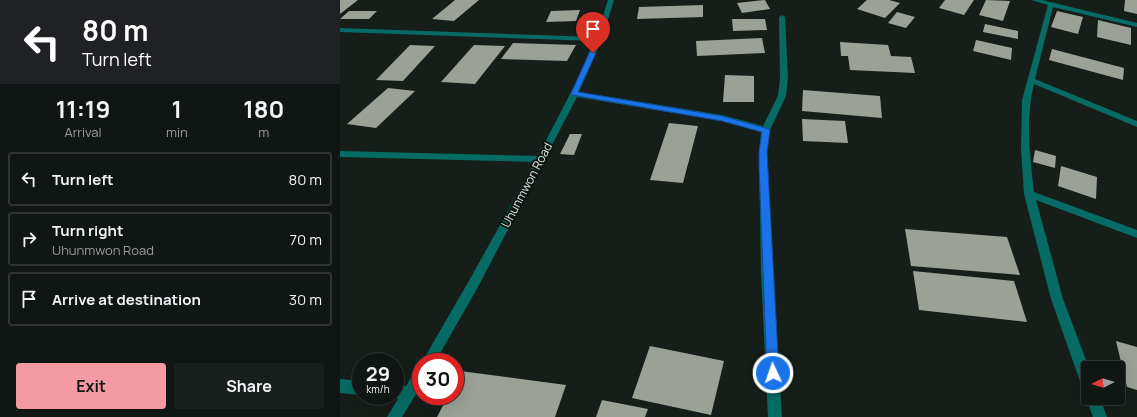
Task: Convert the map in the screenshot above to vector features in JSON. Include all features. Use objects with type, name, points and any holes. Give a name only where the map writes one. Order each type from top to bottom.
[{"type":"street","name":"Uhunmwon Road","points":[[433,353],[541,159],[574,94],[599,39],[611,0]]},
{"type":"street","points":[[1034,0],[1137,25]]},
{"type":"street","points":[[1051,4],[1026,100],[1025,149],[1029,194],[1057,299],[1081,365]]},
{"type":"street","points":[[775,417],[767,272],[763,152],[766,130],[782,96],[784,78],[782,17]]},
{"type":"street","points":[[340,30],[599,39]]},
{"type":"street","points":[[1031,80],[1137,124]]},
{"type":"street","points":[[574,94],[722,118],[766,130]]},
{"type":"street","points":[[340,154],[541,159]]},
{"type":"street","points":[[1029,194],[1137,234]]},
{"type":"street","points":[[340,386],[352,387]]},
{"type":"street","points":[[394,417],[412,390]]},
{"type":"street","points":[[404,393],[410,393]]},
{"type":"street","points":[[1096,405],[1100,417]]},
{"type":"building","points":[[340,0],[358,0],[340,14]]},
{"type":"building","points":[[455,0],[479,0],[454,21],[432,19]]},
{"type":"building","points":[[765,0],[770,9],[742,13],[737,3]]},
{"type":"building","points":[[867,0],[889,0],[900,3],[885,18],[857,9]]},
{"type":"building","points":[[945,0],[974,0],[964,15],[939,8]]},
{"type":"building","points":[[986,0],[1010,1],[1003,21],[979,15]]},
{"type":"building","points":[[1125,0],[1137,0],[1137,14],[1124,11]]},
{"type":"building","points":[[703,5],[703,17],[637,19],[639,7]]},
{"type":"building","points":[[580,10],[576,21],[546,22],[551,11]]},
{"type":"building","points":[[349,11],[377,11],[369,19],[340,19]]},
{"type":"building","points":[[1057,11],[1083,17],[1078,34],[1051,27]]},
{"type":"building","points":[[897,12],[915,17],[906,28],[888,23]]},
{"type":"building","points":[[732,19],[765,19],[767,30],[733,31]]},
{"type":"building","points":[[1098,20],[1131,28],[1131,45],[1097,37]]},
{"type":"building","points":[[985,24],[1018,31],[1018,39],[983,32]]},
{"type":"building","points":[[762,38],[765,53],[697,56],[696,41]]},
{"type":"building","points":[[976,40],[1012,48],[1011,60],[973,51]]},
{"type":"building","points":[[840,42],[888,45],[891,56],[911,57],[915,73],[850,70],[848,56],[841,56]]},
{"type":"building","points":[[513,43],[576,45],[567,61],[501,59]]},
{"type":"building","points":[[410,45],[435,46],[403,81],[376,80]]},
{"type":"building","points":[[474,45],[505,46],[475,84],[441,82]]},
{"type":"building","points":[[1052,49],[1124,68],[1123,80],[1049,60]]},
{"type":"building","points":[[725,75],[754,76],[754,102],[723,102]]},
{"type":"building","points":[[388,88],[415,91],[376,128],[347,124]]},
{"type":"building","points":[[803,90],[880,96],[882,118],[802,111]]},
{"type":"building","points":[[802,119],[845,121],[848,143],[803,141]]},
{"type":"building","points":[[669,123],[698,126],[683,183],[650,180]]},
{"type":"building","points":[[570,134],[582,134],[574,155],[560,154]]},
{"type":"building","points":[[1035,150],[1056,156],[1055,168],[1033,162]]},
{"type":"building","points":[[1061,166],[1097,177],[1096,199],[1058,186]]},
{"type":"building","points":[[905,229],[1007,237],[1020,275],[911,266]]},
{"type":"building","points":[[913,271],[1014,281],[1027,322],[919,310]]},
{"type":"building","points":[[1116,341],[1137,347],[1137,390],[1127,387],[1125,379],[1125,361],[1121,361]]},
{"type":"building","points":[[650,346],[724,361],[711,415],[632,398]]},
{"type":"building","points":[[464,372],[566,385],[555,417],[437,417],[443,405],[464,405]]},
{"type":"building","points":[[602,400],[648,409],[645,417],[596,417]]},
{"type":"route","points":[[593,53],[574,94],[722,118],[766,130],[763,152],[767,272],[773,373]]}]
